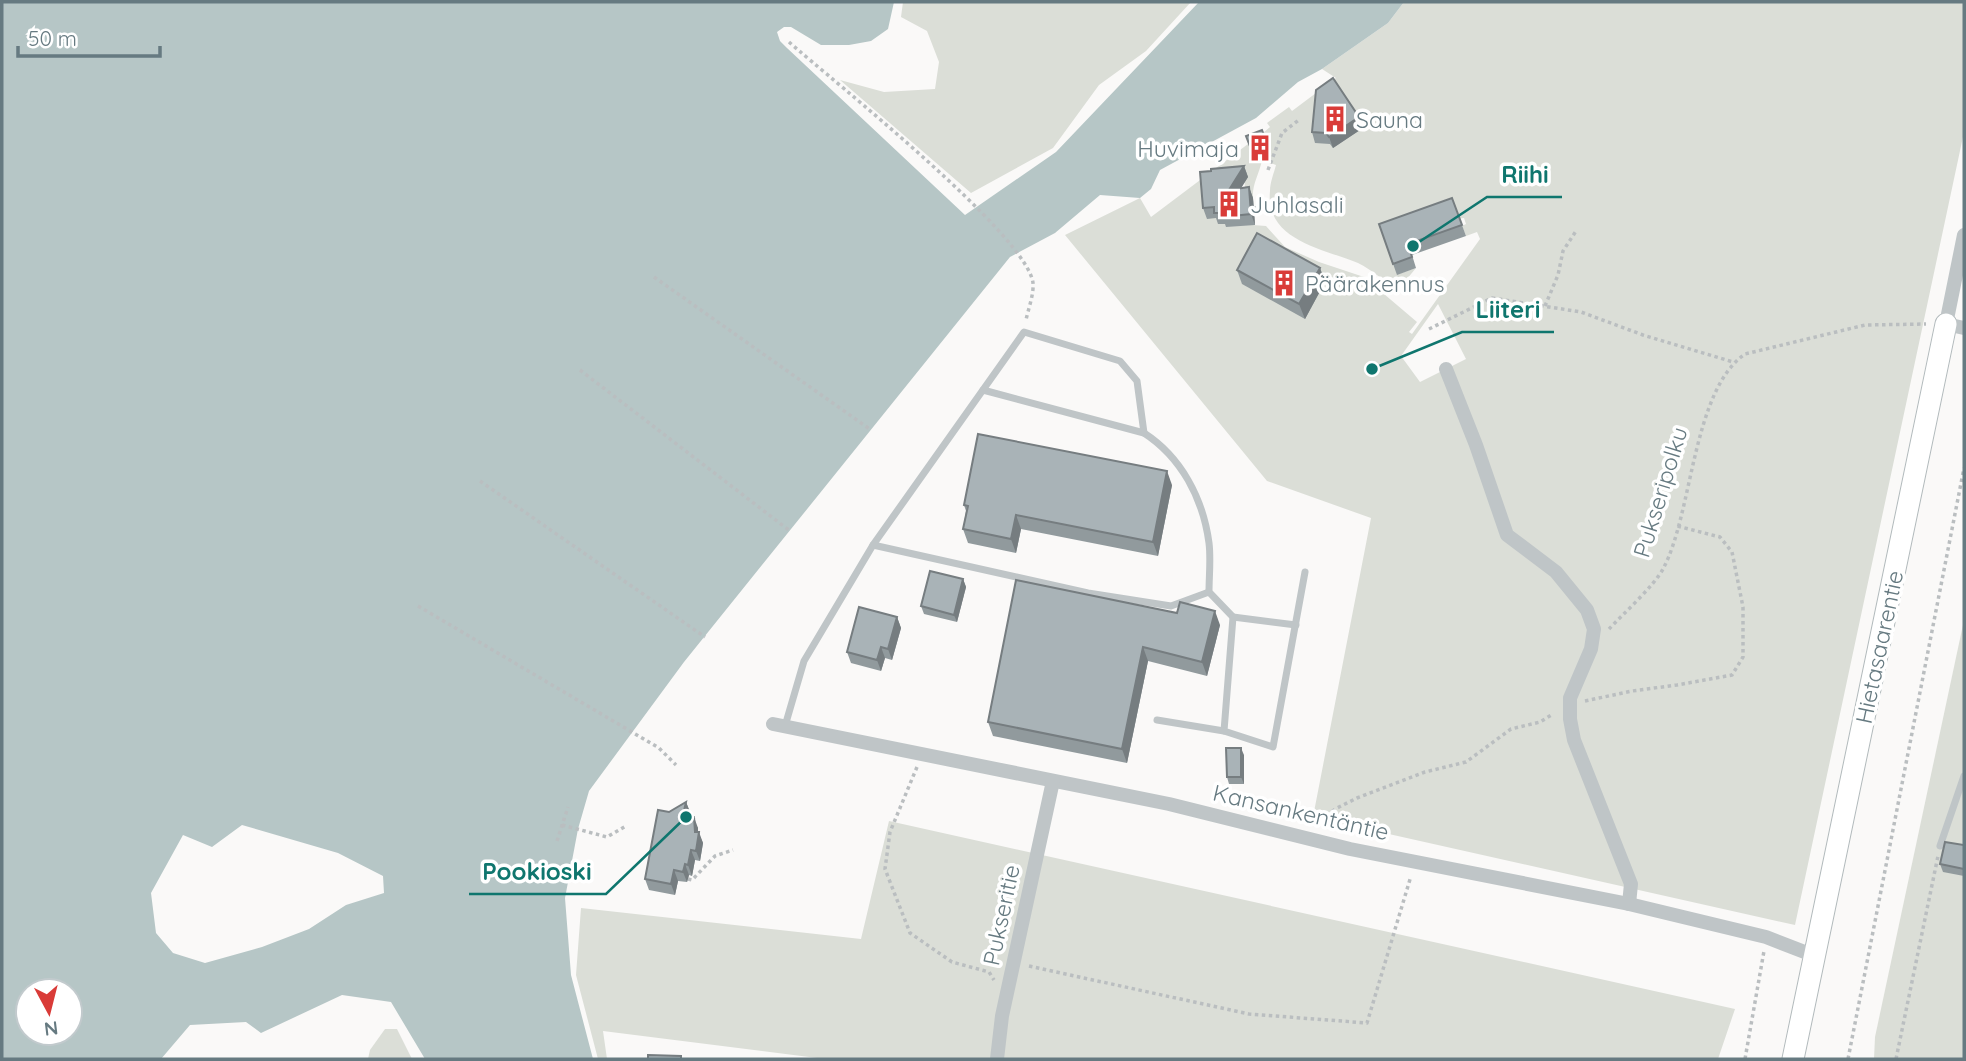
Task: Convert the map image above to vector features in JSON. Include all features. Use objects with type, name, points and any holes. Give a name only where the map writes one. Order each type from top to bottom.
[{"type":"street","name":"Hietasaarentie","points":[[1793,1059],[1955,326],[1964,235]]},
{"type":"street","points":[[1446,369],[1507,535],[1556,572],[1587,610],[1594,629],[1591,649],[1570,698],[1570,719],[1574,740],[1631,884],[1629,904]]},
{"type":"street","name":"Kansankentäntie","points":[[779,725],[1169,804],[1350,849],[1629,904],[1766,937],[1815,956]]},
{"type":"street","name":"Pukseritie","points":[[997,1059],[1006,998],[1053,781]]},
{"type":"lane","points":[[779,725],[804,661],[873,545],[1024,332],[1120,361],[1137,381],[1144,433]]},
{"type":"lane","points":[[983,390],[1144,433],[1164,446],[1188,478],[1199,501],[1209,543],[1209,592],[1233,617],[1296,625]]},
{"type":"lane","points":[[873,545],[1088,593],[1171,606],[1209,592]]},
{"type":"lane","points":[[1157,720],[1224,731],[1273,747],[1305,572]]},
{"type":"lane","points":[[1224,731],[1233,617]]},
{"type":"lane","points":[[1940,846],[1964,776]]},
{"type":"path","points":[[789,42],[973,202],[1022,261],[1033,283],[1024,332]]},
{"type":"path","points":[[1268,170],[1282,133],[1300,119]]},
{"type":"path","points":[[1253,208],[1264,208]]},
{"type":"path","points":[[1545,306],[1558,275],[1563,251],[1576,231]]},
{"type":"path","points":[[654,277],[871,430]]},
{"type":"path","points":[[1429,329],[1492,298],[1581,312],[1643,335],[1733,362],[1745,354],[1865,325],[1955,326]]},
{"type":"path","name":"Pukseripolku","points":[[1591,649],[1662,571],[1671,551],[1698,442],[1719,383],[1733,362]]},
{"type":"path","points":[[580,370],[790,531]]},
{"type":"path","points":[[1847,1059],[1964,468]]},
{"type":"path","points":[[480,481],[705,637]]},
{"type":"path","points":[[1298,836],[1335,809],[1357,799],[1425,772],[1466,762],[1511,730],[1539,722],[1559,711],[1570,698],[1581,702],[1732,675],[1743,657],[1743,607],[1732,552],[1720,537],[1677,526]]},
{"type":"path","points":[[418,607],[659,748],[676,765]]},
{"type":"path","points":[[922,755],[890,832],[885,869],[909,933],[952,962],[989,972],[1006,998]]},
{"type":"path","points":[[557,841],[568,807]]},
{"type":"path","points":[[562,825],[607,837],[626,826]]},
{"type":"path","points":[[1896,1059],[1940,846]]},
{"type":"path","points":[[688,879],[692,880],[715,856],[733,850]]},
{"type":"path","points":[[1014,962],[1249,1014],[1367,1023],[1416,862]]},
{"type":"path","points":[[1745,1059],[1766,937]]},
{"type":"shaded area","points":[[2,2],[894,2],[888,29],[871,41],[849,45],[821,45],[791,27],[784,27],[777,32],[780,41],[787,48],[965,215],[1056,152],[1199,2],[1404,2],[1388,23],[1322,69],[1298,82],[1256,118],[1160,170],[1151,189],[1140,198],[1100,195],[1055,233],[1010,257],[684,662],[589,791],[578,829],[565,898],[571,975],[593,1059],[425,1059],[391,1002],[342,995],[261,1033],[246,1022],[190,1025],[161,1059],[2,1059]],"holes":[[[242,825],[338,853],[383,876],[384,893],[346,905],[309,929],[262,947],[205,963],[173,953],[156,933],[151,893],[183,835],[212,847]]]},
{"type":"shaded area","points":[[903,2],[1191,2],[1146,51],[1099,85],[1053,148],[971,193],[840,80],[884,92],[935,89],[939,62],[927,31],[901,17]]},
{"type":"shaded area","points":[[1404,2],[1964,2],[1964,132],[1795,925],[1313,817],[1371,518],[1267,481],[1065,235],[1140,198],[1151,217],[1248,144],[1247,140],[1263,133],[1270,127],[1267,123],[1289,107],[1292,111],[1336,78],[1322,69],[1388,23]],"holes":[[[1262,160],[1276,165],[1270,188],[1271,208],[1277,221],[1287,232],[1314,247],[1358,263],[1397,291],[1416,268],[1398,274],[1408,225],[1464,218],[1466,224],[1462,226],[1466,236],[1477,232],[1480,239],[1412,334],[1409,332],[1417,322],[1364,277],[1285,247],[1266,226],[1226,223],[1218,218],[1244,177],[1246,199],[1253,198]],[[1438,304],[1466,359],[1420,382],[1401,356]]]},
{"type":"shaded area","points":[[1964,620],[1964,1059],[1874,1059],[1875,1037]]},
{"type":"shaded area","points":[[889,821],[1735,1009],[1718,1059],[825,1059],[603,1031],[607,1059],[598,1059],[576,975],[581,908],[861,939]]},
{"type":"shaded area","points":[[385,1029],[397,1029],[412,1059],[368,1059],[370,1050]]},
{"type":"building","name":"Sauna","points":[[1333,78],[1359,117],[1329,137],[1326,133],[1312,132],[1316,90]]},
{"type":"building","name":"Huvimaja","points":[[1262,130],[1269,148],[1253,154],[1246,136]]},
{"type":"building","name":"Juhlasali","points":[[1244,166],[1229,190],[1249,187],[1251,214],[1222,217],[1222,213],[1214,213],[1214,207],[1203,208],[1200,172]]},
{"type":"building","points":[[1452,198],[1462,225],[1408,244],[1412,257],[1393,264],[1379,224]]},
{"type":"building","name":"Päärakennus","points":[[1257,233],[1320,268],[1299,304],[1237,270]]},
{"type":"building","points":[[978,434],[1167,471],[1153,542],[1016,515],[1011,539],[963,529],[968,506],[964,505]]},
{"type":"building","points":[[930,571],[963,579],[954,615],[921,606]]},
{"type":"building","points":[[1016,580],[1177,613],[1180,602],[1215,611],[1202,662],[1143,647],[1122,749],[988,722]]},
{"type":"building","points":[[859,607],[897,617],[888,649],[881,647],[877,660],[847,652]]},
{"type":"building","points":[[1226,748],[1241,748],[1241,777],[1227,777]]},
{"type":"building","points":[[686,802],[683,815],[694,817],[695,832],[699,832],[696,851],[691,850],[688,865],[685,864],[683,872],[674,870],[671,884],[645,879],[658,810],[669,812]]},
{"type":"building","points":[[1945,842],[1964,845],[1964,869],[1940,864]]},
{"type":"building","points":[[648,1055],[681,1056],[681,1059],[648,1059]]},
{"type":"place","name":"Sauna","points":[[1335,119]]},
{"type":"place","name":"Huvimaja","points":[[1260,148]]},
{"type":"place","name":"Juhlasali","points":[[1229,204]]},
{"type":"place","name":"Riihi","points":[[1413,246]]},
{"type":"place","name":"Päärakennus","points":[[1284,283]]},
{"type":"place","name":"Liiteri","points":[[1372,369]]},
{"type":"place","name":"Pookioski","points":[[686,817]]}]
